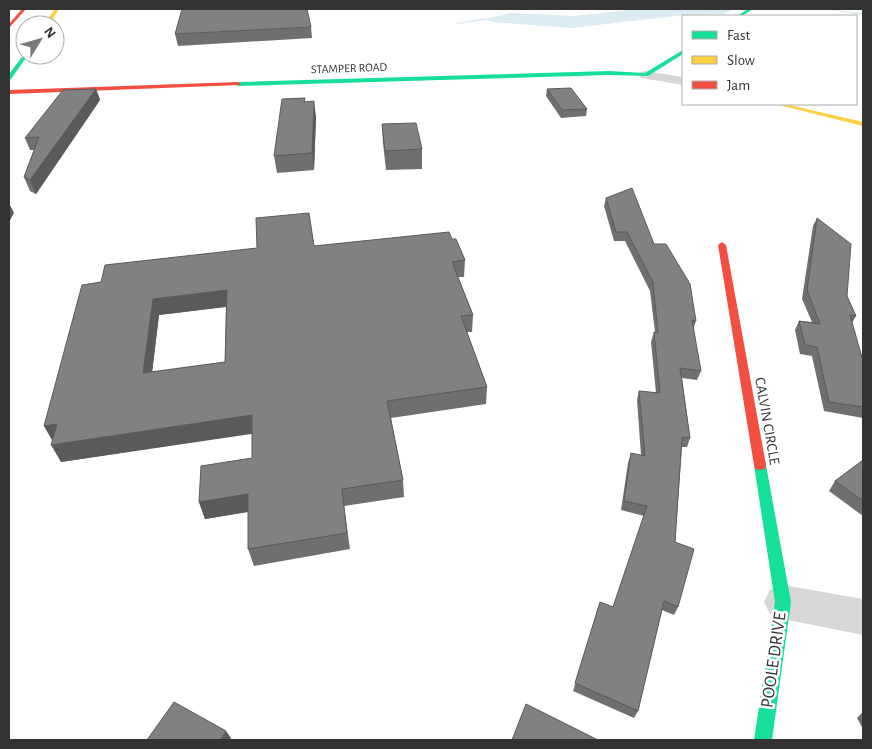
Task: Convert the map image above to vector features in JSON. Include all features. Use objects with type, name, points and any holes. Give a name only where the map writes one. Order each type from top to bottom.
[{"type":"street","points":[[9,27],[24,9]]},
{"type":"street","points":[[646,75],[682,53]]},
{"type":"street","points":[[9,78],[18,65]]},
{"type":"street","name":"STAMPER ROAD","points":[[9,92],[520,75],[609,73],[646,75]]},
{"type":"street","points":[[646,75],[682,82]]},
{"type":"street","points":[[782,105],[863,124]]},
{"type":"street","name":"CALVIN CIRCLE","points":[[722,245],[783,602]]},
{"type":"street","name":"POOLE DRIVE","points":[[763,740],[783,602],[863,617]]},
{"type":"shaded area","points":[[636,9],[734,9],[724,14],[682,15],[571,28],[492,22],[484,19],[512,13],[575,16]]},
{"type":"building","points":[[182,9],[307,9],[311,27],[175,34]]},
{"type":"building","points":[[571,88],[587,109],[562,110],[547,89]]},
{"type":"building","points":[[96,89],[30,180],[24,177],[39,137],[25,138],[63,90]]},
{"type":"building","points":[[305,98],[304,102],[314,101],[312,153],[274,156],[282,99]]},
{"type":"building","points":[[416,123],[422,149],[385,151],[382,124]]},
{"type":"building","points":[[632,188],[654,244],[666,244],[690,284],[696,321],[692,320],[701,371],[680,368],[690,438],[682,437],[675,542],[694,549],[678,607],[664,601],[638,711],[575,683],[600,602],[613,607],[647,506],[624,501],[631,453],[645,456],[639,391],[660,393],[654,332],[658,333],[653,282],[627,232],[616,232],[606,198]]},
{"type":"building","points":[[309,213],[314,246],[449,232],[452,239],[456,239],[465,260],[452,262],[473,315],[461,316],[487,387],[387,401],[403,480],[342,489],[347,533],[248,549],[248,494],[199,502],[201,466],[252,458],[252,415],[51,445],[57,424],[44,426],[82,285],[101,282],[105,265],[257,248],[256,218]],"holes":[[[227,290],[225,362],[143,373],[153,299]]]},
{"type":"building","points":[[817,218],[851,244],[847,296],[856,316],[850,315],[863,361],[863,407],[829,402],[817,347],[805,345],[799,321],[820,324],[807,290]]},
{"type":"building","points":[[863,460],[863,501],[835,481]]},
{"type":"building","points":[[174,702],[226,731],[220,740],[147,740]]},
{"type":"building","points":[[526,704],[598,740],[512,740]]},
{"type":"waterway","points":[[830,9],[863,14]]},
{"type":"waterway","points":[[458,23],[484,19]]},
{"type":"traffic: fast","points":[[741,15],[751,9]]},
{"type":"traffic: fast","points":[[238,84],[609,73],[646,75],[682,53]]},
{"type":"traffic: fast","points":[[9,78],[18,65]]},
{"type":"traffic: fast","points":[[760,465],[783,602],[763,740]]},
{"type":"traffic: slow","points":[[53,15],[57,9]]},
{"type":"traffic: slow","points":[[782,105],[863,124]]},
{"type":"traffic: jam","points":[[9,27],[24,9]]},
{"type":"traffic: jam","points":[[9,92],[238,84]]},
{"type":"traffic: jam","points":[[722,245],[760,465]]}]
